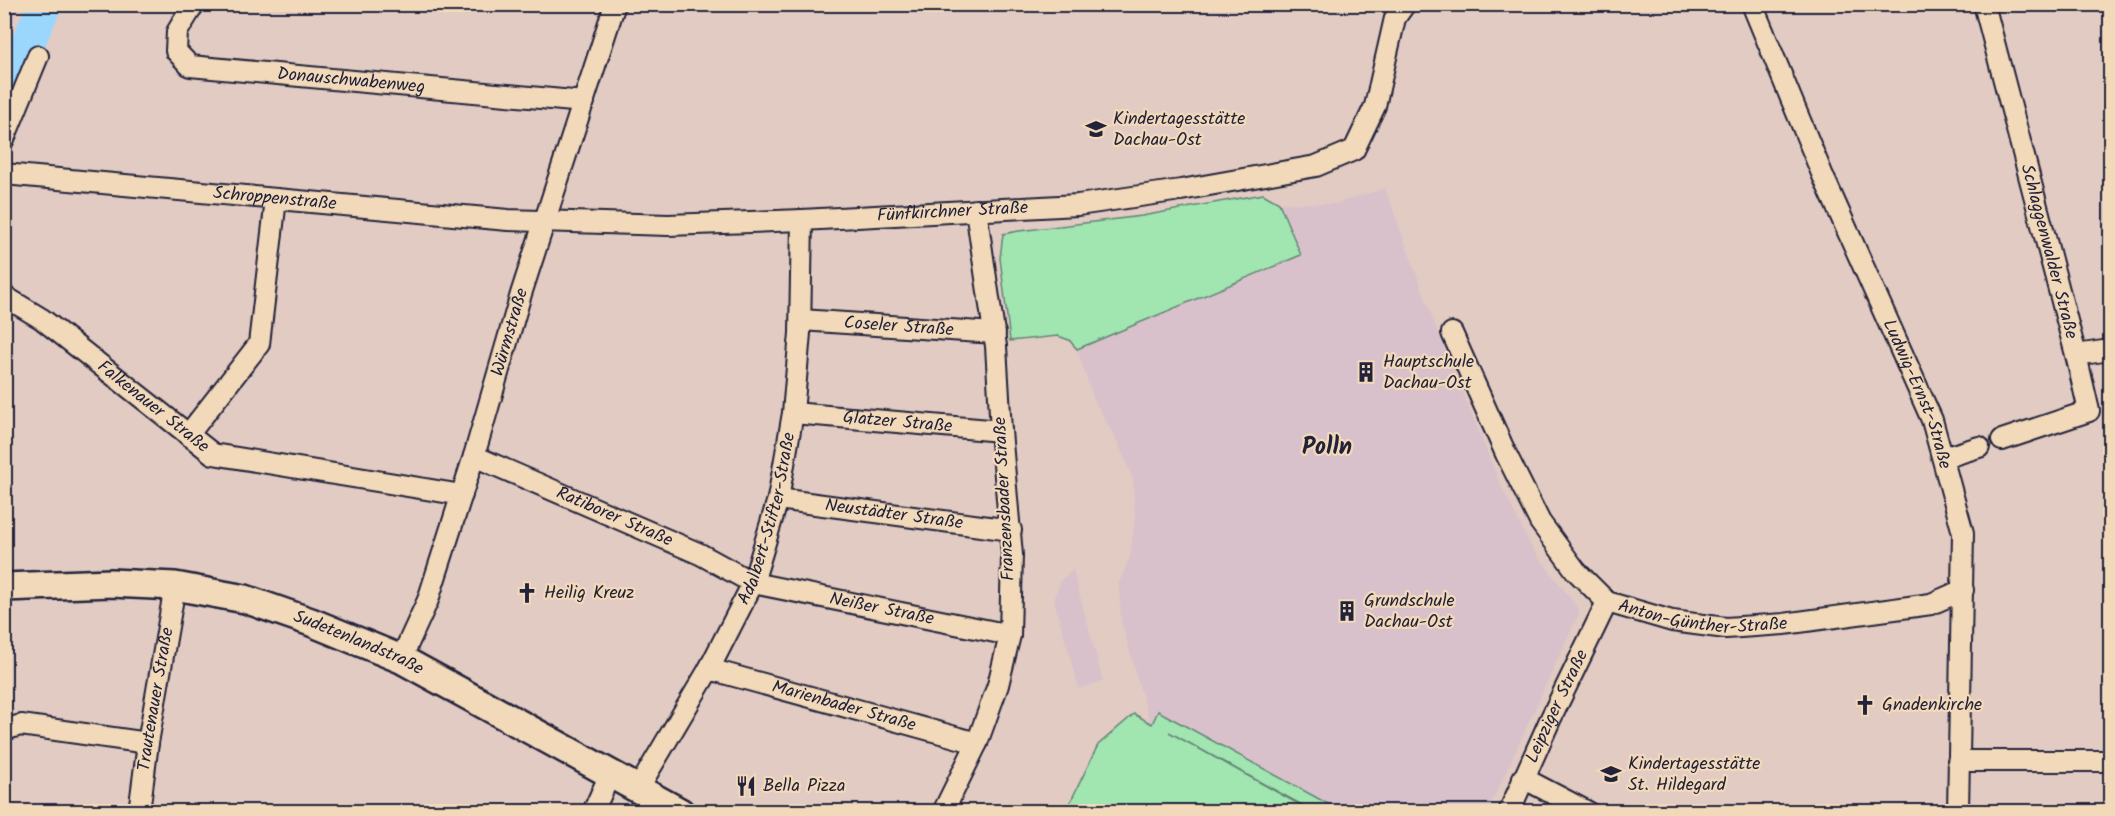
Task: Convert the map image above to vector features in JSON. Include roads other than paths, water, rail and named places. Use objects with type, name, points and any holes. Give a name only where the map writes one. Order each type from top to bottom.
[{"type":"street","name":"Donauschwabenweg","points":[[194,4],[177,32],[176,51],[190,66],[584,102]]},
{"type":"street","name":"Würmstraße","points":[[401,659],[428,600],[474,456],[521,294],[615,4]]},
{"type":"street","name":"Fünfkirchner Straße","points":[[545,221],[668,225],[1078,205],[1181,190],[1316,165],[1354,150],[1375,106],[1395,18],[1405,4]]},
{"type":"street","name":"Ludwig-Ernst-Straße","points":[[1752,4],[1823,176],[1932,420],[1963,533],[1958,812]]},
{"type":"street","name":"Schlaggenwalder Straße","points":[[1984,4],[2089,411],[2002,440]]},
{"type":"street","points":[[4,139],[38,56]]},
{"type":"street","name":"Schroppenstraße","points":[[4,174],[508,220],[545,221]]},
{"type":"street","points":[[188,435],[259,344],[276,199]]},
{"type":"street","name":"Franzensbader Straße","points":[[943,812],[976,743],[998,685],[1010,635],[1011,530],[1001,431],[995,333],[976,210]]},
{"type":"street","name":"Adalbert-Stifter-Straße","points":[[638,789],[709,669],[753,583],[778,499],[793,413],[801,320],[802,220]]},
{"type":"street","name":"Falkenauer Straße","points":[[4,296],[42,319],[213,454],[462,495]]},
{"type":"street","name":"Coseler Straße","points":[[801,320],[995,333]]},
{"type":"street","name":"Anton-Günther-Straße","points":[[1452,333],[1506,454],[1540,522],[1576,571],[1608,602],[1672,621],[1726,628],[1784,624],[1931,604],[1963,590]]},
{"type":"street","points":[[2076,355],[2110,350]]},
{"type":"street","name":"Glatzer Straße","points":[[793,413],[1001,431]]},
{"type":"street","points":[[1943,458],[1979,447]]},
{"type":"street","name":"Ratiborer Straße","points":[[474,456],[700,554],[753,583]]},
{"type":"street","name":"Neustädter Straße","points":[[778,499],[1011,530]]},
{"type":"street","name":"Sudetenlandstraße","points":[[4,587],[111,583],[175,586],[245,599],[311,622],[401,659],[680,812]]},
{"type":"street","name":"Neißer Straße","points":[[753,583],[1010,635]]},
{"type":"street","name":"Trautenauer Straße","points":[[139,812],[148,743],[175,586]]},
{"type":"street","name":"Leipziger Straße","points":[[1509,812],[1522,778],[1608,602]]},
{"type":"street","name":"Marienbader Straße","points":[[709,669],[976,743]]},
{"type":"street","points":[[4,730],[21,725],[148,743]]},
{"type":"street","points":[[1958,761],[2110,761]]},
{"type":"street","points":[[593,812],[610,774]]},
{"type":"street","points":[[1522,778],[1588,812]]},
{"type":"waterway","points":[[4,98],[45,4]]},
{"type":"place","name":"Kindertagesstätte Dachau-Ost","points":[[1096,129]]},
{"type":"place","name":"Hauptschule Dachau-Ost","points":[[1366,372]]},
{"type":"place","name":"Heilig Kreuz","points":[[527,593]]},
{"type":"place","name":"Grundschule Dachau-Ost","points":[[1347,611]]},
{"type":"place","name":"Gnadenkirche","points":[[1865,705]]},
{"type":"place","name":"Kindertagesstätte St. Hildegard","points":[[1611,774]]},
{"type":"place","name":"Bella Pizza","points":[[746,786]]},
{"type":"district","name":"Polln","points":[[1327,447]]}]
